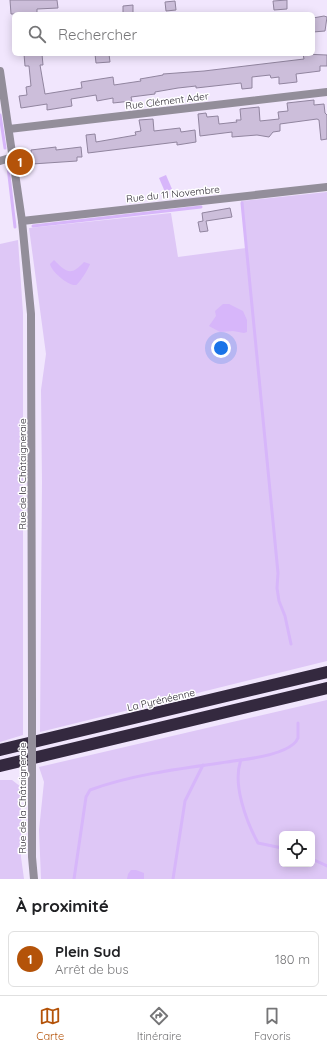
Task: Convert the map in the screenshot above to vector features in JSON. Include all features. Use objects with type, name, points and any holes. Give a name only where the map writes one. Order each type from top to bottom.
[{"type":"highway","name":"La Pyrénéenne","points":[[0,750],[327,672]]},
{"type":"highway","points":[[0,766],[327,688]]},
{"type":"street","name":"Rue de la Châtaigneraie","points":[[0,71],[22,221],[32,314],[32,857],[34,879]]},
{"type":"street","name":"Rue Clément Ader","points":[[9,129],[327,92]]},
{"type":"street","points":[[0,161],[13,157]]},
{"type":"street","name":"Rue du 11 Novembre","points":[[22,221],[327,187]]},
{"type":"shaded area","points":[[166,175],[172,189],[165,192],[159,178]]},
{"type":"shaded area","points":[[327,192],[327,661],[40,732],[42,482],[41,390],[46,354],[29,228],[171,213],[178,257],[246,248],[241,201]]},
{"type":"shaded area","points":[[18,240],[23,313],[23,735],[0,742],[0,244]]},
{"type":"shaded area","points":[[54,260],[62,268],[69,271],[76,269],[84,262],[90,264],[79,282],[76,285],[73,285],[60,278],[53,270],[50,264]]},
{"type":"shaded area","points":[[223,304],[229,304],[243,311],[247,320],[247,332],[220,332],[209,326],[216,316],[215,311]]},
{"type":"shaded area","points":[[327,700],[327,879],[41,879],[39,830],[44,782],[39,767]]},
{"type":"shaded area","points":[[0,780],[12,780],[21,787],[21,857],[24,879],[0,879]]},
{"type":"shaded area","points":[[131,870],[144,873],[144,879],[127,879]]},
{"type":"building","points":[[10,0],[57,0],[58,8],[37,9],[37,12],[12,12],[11,14]]},
{"type":"building","points":[[287,0],[287,9],[274,10],[273,1]]},
{"type":"building","points":[[175,1],[176,10],[166,11],[165,2]]},
{"type":"building","points":[[133,5],[133,12],[123,12],[123,6]]},
{"type":"building","points":[[327,17],[325,31],[315,32],[315,18]]},
{"type":"building","points":[[315,54],[327,55],[327,66],[320,66],[320,71],[296,74],[297,82],[279,84],[279,77],[271,78],[270,75],[252,77],[252,88],[242,89],[241,83],[196,88],[196,86],[155,92],[155,94],[131,97],[132,101],[113,103],[113,98],[97,101],[96,95],[71,99],[72,106],[47,110],[47,104],[21,108],[19,96],[27,95],[26,87],[31,86],[29,66],[25,66],[24,56],[42,56],[43,65],[40,65],[45,94],[82,88],[81,82],[113,77],[114,85],[141,81],[140,79],[163,74],[204,71],[304,59],[303,56],[315,56]]},
{"type":"building","points":[[95,56],[109,56],[110,62],[96,63]]},
{"type":"building","points":[[314,100],[314,105],[324,104],[325,113],[327,115],[327,139],[321,140],[319,120],[317,119],[280,124],[280,131],[273,132],[269,137],[257,135],[232,137],[232,132],[200,136],[198,114],[206,113],[207,117],[218,116],[219,124],[237,122],[236,120],[241,120],[240,109],[259,107],[260,121],[279,119],[278,112],[288,111],[287,103]]},
{"type":"building","points":[[153,119],[154,131],[180,128],[181,132],[195,130],[196,142],[177,145],[177,142],[88,153],[86,135],[95,134],[96,142],[136,135],[135,132],[141,131],[139,120]]},
{"type":"building","points":[[56,147],[56,150],[81,147],[82,157],[77,157],[77,161],[32,164],[31,150]]},
{"type":"building","points":[[230,208],[232,217],[206,221],[208,231],[200,232],[198,222],[203,221],[202,213]]},
{"type":"waterway","points":[[0,115],[5,148]]},
{"type":"waterway","points":[[8,167],[15,227]]},
{"type":"waterway","points":[[242,203],[278,573],[277,588],[279,601],[285,616],[291,644]]},
{"type":"waterway","points":[[33,226],[201,207]]},
{"type":"waterway","points":[[279,847],[258,843],[249,824],[239,791],[239,769],[241,760],[273,754],[289,747],[298,738],[298,723]]},
{"type":"waterway","points":[[74,879],[86,797],[90,790],[145,775],[241,760]]},
{"type":"waterway","points":[[173,879],[185,801],[203,765]]},
{"type":"waterway","points":[[315,860],[327,866]]},
{"type":"place","name":"Plein Sud","points":[[20,162]]}]
